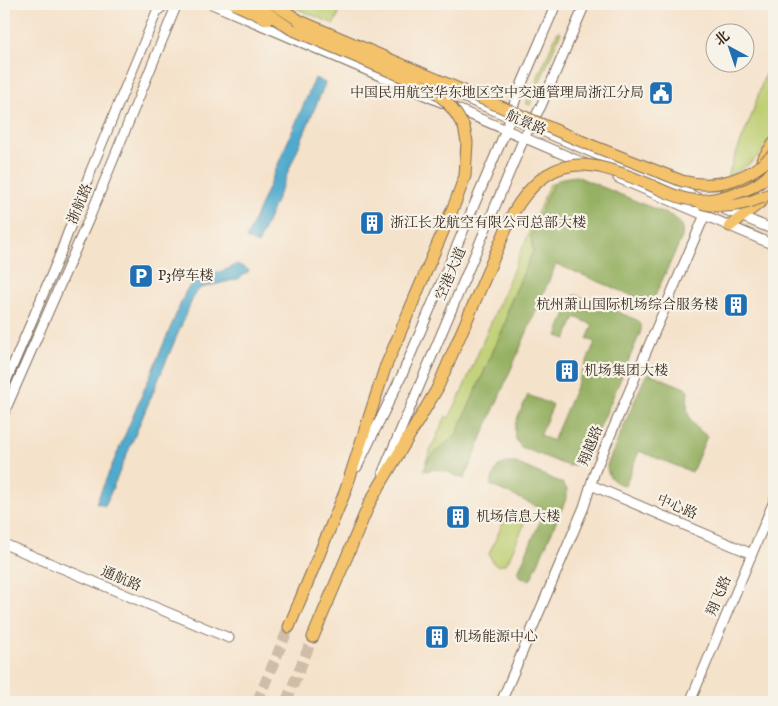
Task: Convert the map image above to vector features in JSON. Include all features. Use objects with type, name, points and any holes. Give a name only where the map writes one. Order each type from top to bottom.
[{"type":"main road","points":[[254,4],[291,29]]},
{"type":"main road","points":[[274,4],[309,24],[588,144],[682,181],[710,185],[733,180],[759,167],[773,149]]},
{"type":"main road","points":[[230,8],[291,29]]},
{"type":"main road","name":"空港大道","points":[[289,626],[345,492],[385,368],[456,204],[465,176],[467,142],[464,127],[456,114],[447,102],[435,92],[414,81],[291,29]]},
{"type":"main road","points":[[710,203],[726,194],[750,175],[773,149]]},
{"type":"main road","name":"空港大道","points":[[313,637],[370,502],[438,389],[513,213],[522,198],[535,184],[562,167],[577,164],[595,165],[622,172],[679,196],[712,206],[725,207],[757,200],[774,190]]},
{"type":"main road","points":[[692,200],[706,200],[742,192],[757,184],[774,169]]},
{"type":"main road","points":[[730,226],[774,190]]},
{"type":"street","name":"浙航路","points":[[4,386],[59,257],[91,170],[157,11],[166,4]]},
{"type":"street","name":"浙航路","points":[[4,413],[91,214],[177,4]]},
{"type":"street","name":"航景路","points":[[212,4],[230,8],[524,138],[774,244]]},
{"type":"street","points":[[230,8],[242,4]]},
{"type":"street","name":"航景路","points":[[246,4],[774,230]]},
{"type":"street","name":"空港大道","points":[[345,492],[402,375],[506,130],[509,117],[556,4]]},
{"type":"street","name":"空港大道","points":[[370,502],[524,138],[541,106],[586,4]]},
{"type":"street","name":"翔越路","points":[[501,702],[584,507],[594,471],[710,203]]},
{"type":"street","name":"中心路","points":[[591,485],[752,554]]},
{"type":"street","name":"翔飞路","points":[[690,702],[774,501]]},
{"type":"street","name":"通航路","points":[[4,544],[229,638]]},
{"type":"green space","points":[[285,4],[343,4],[334,24]]},
{"type":"green space","points":[[558,31],[561,32],[530,105],[526,104]]},
{"type":"green space","points":[[774,47],[774,135],[754,160],[742,169],[727,176],[751,117]]},
{"type":"green space","points":[[576,176],[674,217],[680,223],[682,237],[655,296],[650,300],[643,300],[556,264],[464,479],[441,470],[423,470],[431,456],[456,435],[506,322],[508,308],[533,251],[531,236],[548,194],[555,182],[562,178]]},
{"type":"green space","points":[[555,182],[548,194],[531,236],[533,251],[508,308],[506,322],[456,436],[425,463],[446,416],[449,418],[460,396],[549,185]]},
{"type":"green space","points":[[576,295],[637,320],[641,325],[641,331],[587,458],[583,463],[568,466],[521,447],[515,435],[515,428],[516,421],[528,395],[553,405],[540,435],[553,441],[595,342],[587,339],[593,325],[575,317],[566,339],[557,336],[572,297]]},
{"type":"green space","points":[[649,373],[687,389],[687,406],[692,423],[707,436],[692,472],[639,451],[625,486],[612,479],[608,473],[607,465],[646,375]]},
{"type":"green space","points":[[516,463],[562,483],[567,489],[567,497],[531,579],[528,580],[520,576],[518,572],[545,510],[490,485],[498,466]]},
{"type":"green space","points":[[510,514],[520,516],[524,525],[507,563],[499,566],[493,563],[489,554],[506,516]]},
{"type":"water","points":[[315,78],[325,83],[324,86],[258,244],[246,239]]},
{"type":"water","points":[[237,264],[249,270],[248,272],[238,279],[201,288],[195,293],[105,506],[96,503],[186,291],[198,279],[223,271]]},
{"type":"tunnel","points":[[257,702],[289,627]]},
{"type":"tunnel","points":[[286,702],[313,637]]},
{"type":"place","name":"中国民用航空华东地区空中交通管理局浙江分局","points":[[661,93]]},
{"type":"place","name":"浙江长龙航空有限公司总部大楼","points":[[372,223]]},
{"type":"place","name":"P3停车楼","points":[[141,276]]},
{"type":"place","name":"杭州萧山国际机场综合服务楼","points":[[736,305]]},
{"type":"place","name":"机场集团大楼","points":[[567,371]]},
{"type":"place","name":"机场信息大楼","points":[[458,517]]},
{"type":"place","name":"机场能源中心","points":[[437,637]]}]
